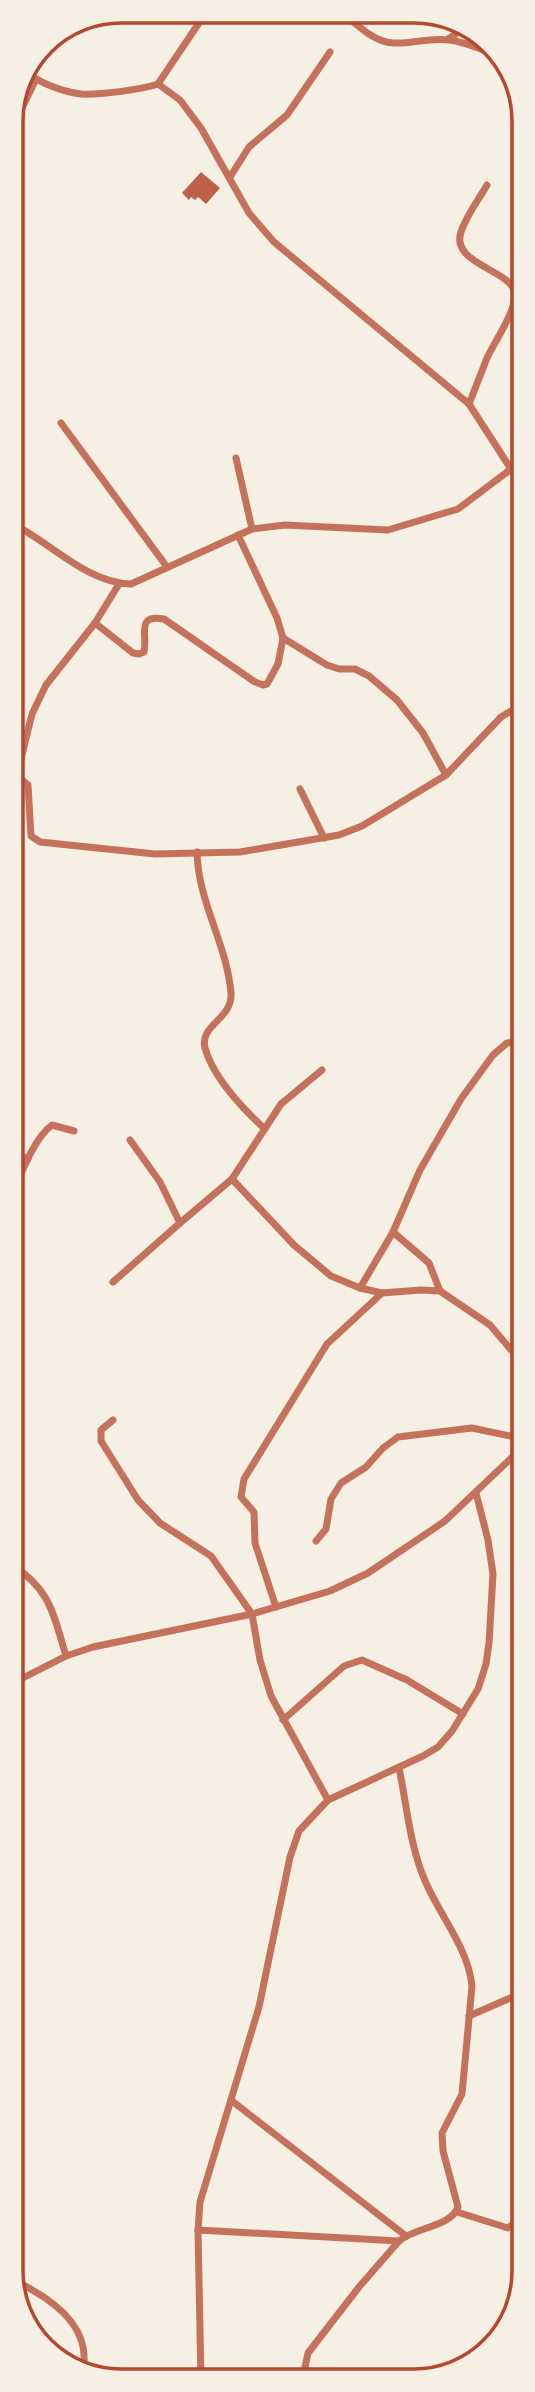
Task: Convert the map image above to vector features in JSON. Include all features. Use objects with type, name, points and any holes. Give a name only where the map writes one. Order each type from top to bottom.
[{"type":"street","points":[[33,77],[80,94],[158,85],[200,23]]},
{"type":"street","points":[[355,23],[385,42],[396,44],[415,40],[448,39],[484,51]]},
{"type":"street","points":[[448,39],[457,33]]},
{"type":"street","points":[[230,177],[249,147],[287,115],[330,52]]},
{"type":"street","points":[[25,102],[36,79]]},
{"type":"street","points":[[23,530],[88,571],[118,584],[131,584],[252,529],[285,525],[388,530],[458,509],[511,469],[469,404],[274,242],[249,213],[201,128],[180,100],[158,85]]},
{"type":"street","points":[[487,185],[460,234],[461,244],[473,259],[510,282],[512,286]]},
{"type":"street","points":[[469,404],[512,307]]},
{"type":"street","points":[[61,424],[167,567]]},
{"type":"street","points":[[236,458],[252,529]]},
{"type":"street","points":[[238,536],[283,638],[327,665],[339,669],[355,668],[369,676],[397,700],[423,733],[446,775]]},
{"type":"street","points":[[23,746],[32,714],[46,685],[95,624],[118,584]]},
{"type":"street","points":[[95,624],[133,653],[139,654],[144,652],[144,627],[147,621],[154,617],[164,619],[263,685],[271,679],[278,664],[283,638]]},
{"type":"street","points":[[23,782],[28,785],[31,836],[35,840],[155,854],[240,852],[324,838],[362,826],[446,775],[492,725],[512,711]]},
{"type":"street","points":[[23,733],[27,734]]},
{"type":"street","points":[[300,789],[324,838]]},
{"type":"street","points":[[197,852],[206,907],[220,946],[231,991],[229,1005],[223,1017],[204,1037],[205,1047],[232,1094],[265,1129]]},
{"type":"street","points":[[360,1288],[393,1232],[420,1170],[461,1099],[492,1055],[507,1043],[512,1042]]},
{"type":"street","points":[[113,1282],[232,1179],[281,1104],[322,1070]]},
{"type":"street","points":[[23,1170],[28,1158],[52,1125],[75,1131]]},
{"type":"street","points":[[130,1140],[160,1182],[180,1223]]},
{"type":"street","points":[[23,1156],[28,1158]]},
{"type":"street","points":[[232,1179],[314,1263],[331,1276],[360,1288],[382,1293],[421,1290],[440,1292],[490,1325],[512,1351]]},
{"type":"street","points":[[393,1232],[429,1263],[440,1292]]},
{"type":"street","points":[[276,1606],[255,1543],[254,1512],[241,1497],[244,1479],[327,1344],[382,1293]]},
{"type":"street","points":[[113,1420],[100,1430],[99,1436],[134,1495],[160,1523],[211,1556],[252,1614],[260,1660],[271,1696],[328,1800]]},
{"type":"street","points":[[316,1541],[326,1529],[331,1499],[341,1483],[366,1467],[397,1437],[472,1428],[512,1436]]},
{"type":"street","points":[[23,1678],[66,1656],[93,1647],[252,1614],[330,1591],[368,1573],[445,1521],[512,1458]]},
{"type":"street","points":[[201,2369],[198,2230],[200,2202],[259,2007],[290,1857],[299,1831],[328,1800],[438,1747],[478,1689],[486,1664],[493,1574],[476,1493]]},
{"type":"street","points":[[23,1571],[47,1598],[66,1656]]},
{"type":"street","points":[[283,1720],[344,1666],[362,1660],[407,1680],[463,1714]]},
{"type":"street","points":[[198,2230],[402,2239],[449,2220],[457,2212],[443,2151],[442,2133],[462,2094],[471,1973],[444,1914],[426,1885],[417,1860],[399,1768]]},
{"type":"street","points":[[469,2016],[512,1997]]},
{"type":"street","points":[[232,2101],[402,2239]]},
{"type":"street","points":[[457,2212],[498,2226],[512,2227]]},
{"type":"street","points":[[306,2369],[308,2353],[359,2287],[402,2239]]},
{"type":"street","points":[[24,2286],[54,2302],[69,2319],[82,2339],[84,2362]]},
{"type":"building","points":[[201,172],[220,188],[206,204],[198,197],[195,200],[191,197],[189,200],[182,193]]}]
